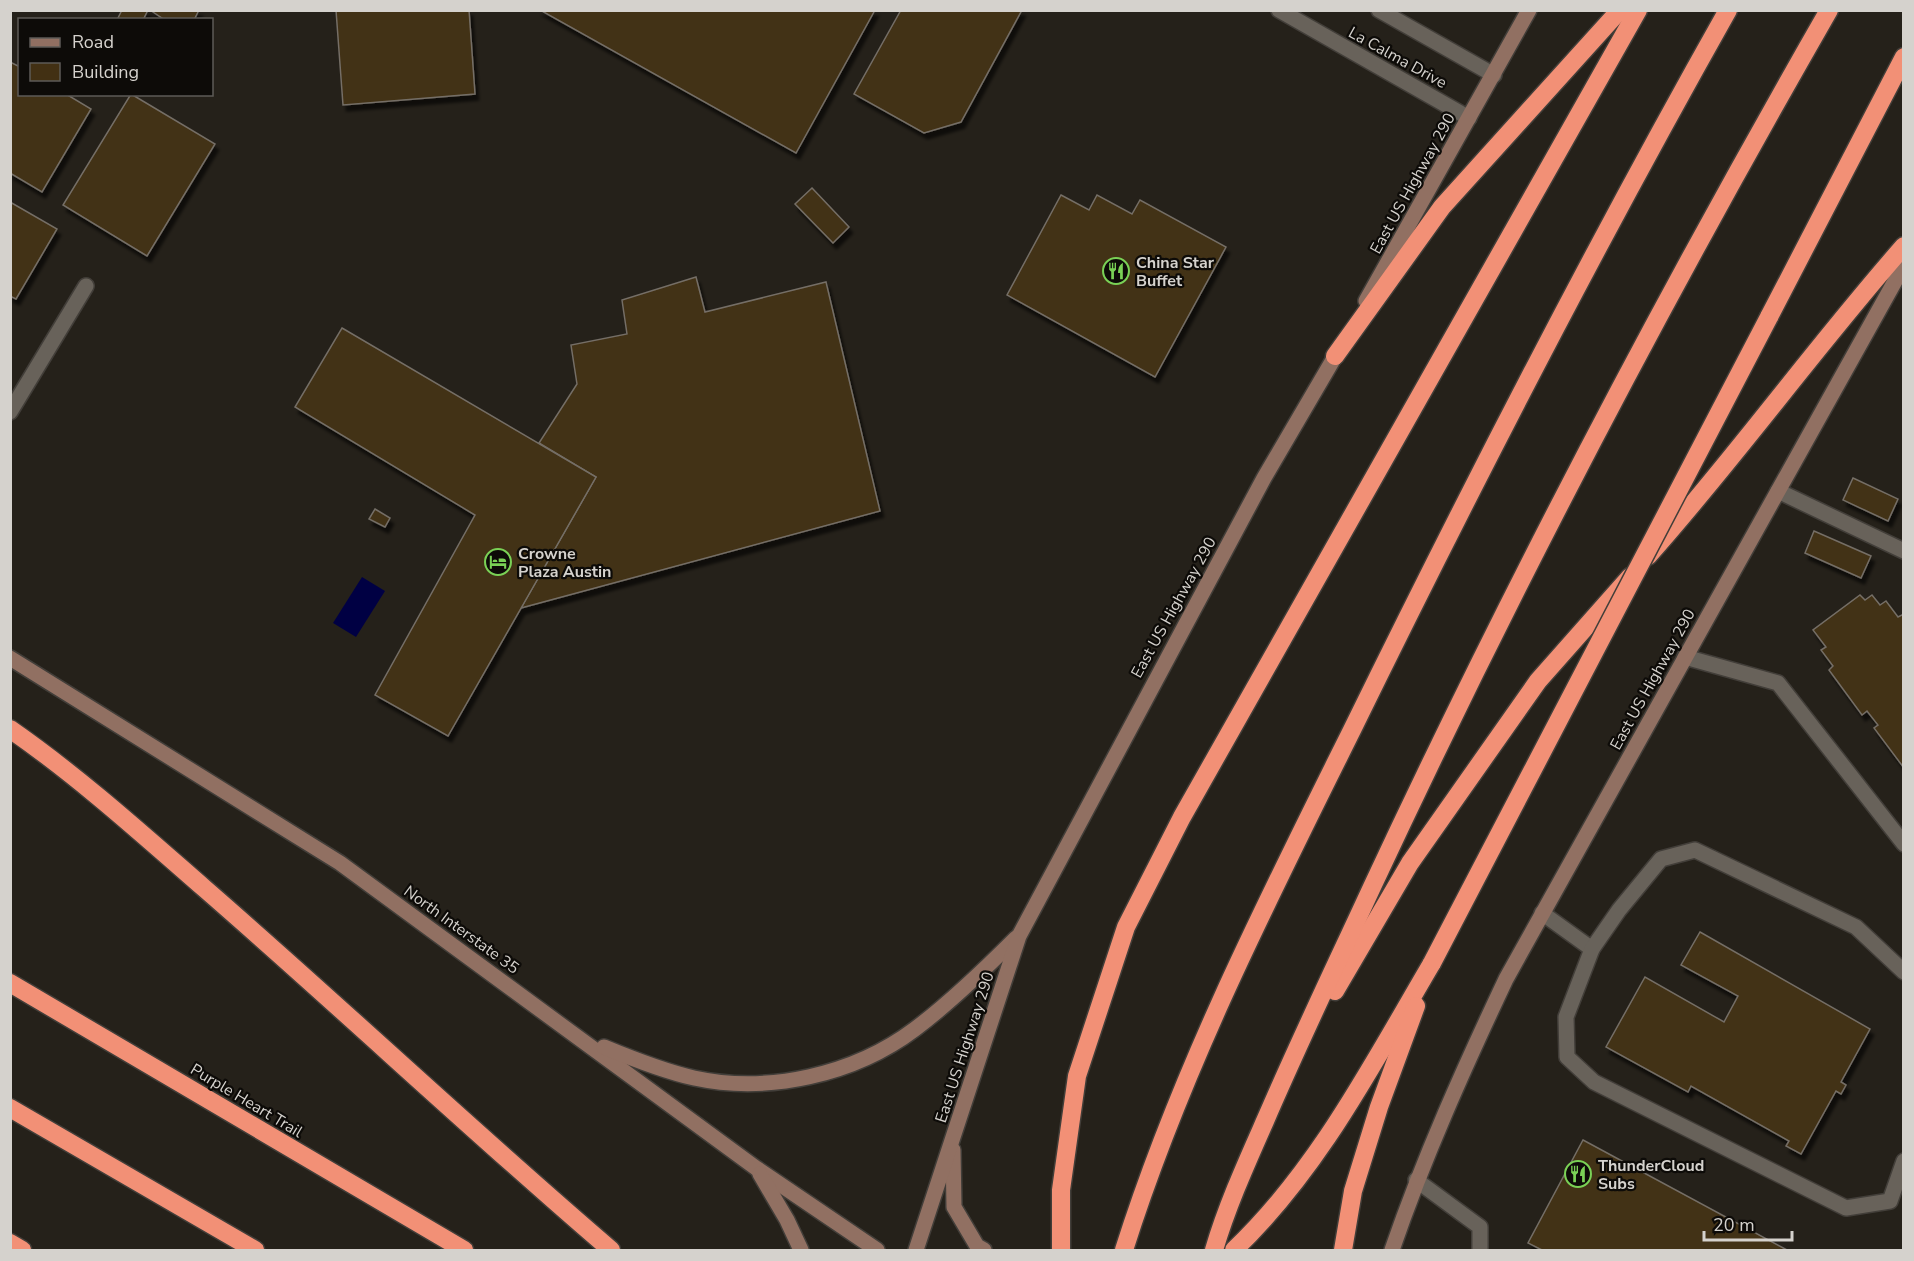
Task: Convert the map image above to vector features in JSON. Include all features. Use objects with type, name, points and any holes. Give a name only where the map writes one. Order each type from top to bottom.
[{"type":"highway","points":[[1335,356],[1442,207],[1620,10]]},
{"type":"highway","points":[[1061,1251],[1061,1190],[1077,1076],[1125,927],[1182,817],[1638,10]]},
{"type":"highway","points":[[1124,1251],[1144,1185],[1198,1054],[1318,799],[1456,518],[1667,118],[1728,10]]},
{"type":"highway","points":[[1214,1251],[1226,1211],[1280,1086],[1396,835],[1527,568],[1748,151],[1828,10]]},
{"type":"highway","points":[[1234,1251],[1269,1217],[1340,1120],[1432,963],[1904,57]]},
{"type":"highway","points":[[1280,1086],[1410,863],[1538,681],[1710,486],[1838,321],[1904,246]]},
{"type":"highway","points":[[10,729],[117,813],[239,918],[444,1104],[611,1251]]},
{"type":"highway","points":[[1343,1251],[1353,1191],[1379,1107],[1432,963]]},
{"type":"highway","name":"Purple Heart Trail","points":[[10,983],[464,1251]]},
{"type":"highway","points":[[10,1108],[255,1251]]},
{"type":"highway","points":[[10,1243],[22,1251]]},
{"type":"main road","name":"East US Highway 290","points":[[916,1251],[1019,936],[1264,478],[1529,10]]},
{"type":"main road","name":"East US Highway 290","points":[[1392,1251],[1416,1180],[1463,1070],[1506,979],[1904,265]]},
{"type":"main road","name":"North Interstate 35","points":[[10,658],[340,863],[756,1168],[877,1251]]},
{"type":"main road","points":[[583,1039],[643,1063],[695,1078],[758,1084],[809,1078],[862,1059],[913,1031],[967,986],[1019,936]]},
{"type":"main road","points":[[953,1138],[954,1207],[977,1246],[984,1251]]},
{"type":"main road","points":[[756,1168],[788,1220],[801,1251]]},
{"type":"street","name":"La Calma Drive","points":[[1279,10],[1469,118]]},
{"type":"street","name":"La Calma Drive","points":[[1379,10],[1494,75]]},
{"type":"street","points":[[10,412],[86,286]]},
{"type":"street","points":[[1778,491],[1904,551]]},
{"type":"street","points":[[1685,657],[1778,683],[1904,844]]},
{"type":"street","points":[[1904,972],[1856,927],[1695,850],[1661,859],[1619,910],[1592,949],[1566,1017],[1567,1057],[1593,1082],[1846,1208],[1890,1201],[1904,1161]]},
{"type":"street","points":[[1542,912],[1592,949]]},
{"type":"street","points":[[1416,1180],[1480,1227],[1480,1251]]},
{"type":"shaded area","points":[[362,577],[385,591],[356,637],[333,623]]},
{"type":"building","points":[[122,10],[148,10],[144,18],[118,18]]},
{"type":"building","points":[[150,10],[199,10],[195,18],[162,18]]},
{"type":"building","points":[[336,10],[469,10],[475,94],[343,105]]},
{"type":"building","points":[[540,10],[875,10],[796,153]]},
{"type":"building","points":[[901,10],[1022,10],[961,122],[924,133],[854,94]]},
{"type":"building","points":[[10,62],[18,66],[18,96],[69,96],[91,109],[42,192],[10,173]]},
{"type":"building","points":[[130,96],[134,96],[215,144],[147,256],[63,205]]},
{"type":"building","points":[[812,188],[849,227],[833,243],[795,204]]},
{"type":"building","name":"China Star Buffet","points":[[1061,195],[1089,210],[1097,195],[1132,214],[1140,200],[1226,247],[1155,377],[1007,295]]},
{"type":"building","points":[[10,202],[57,229],[16,299],[10,296]]},
{"type":"building","points":[[696,277],[705,312],[826,282],[880,511],[521,608],[596,477],[539,443],[577,384],[571,345],[627,334],[622,300]]},
{"type":"building","name":"Crowne Plaza Austin","points":[[342,328],[596,477],[448,736],[375,695],[475,515],[295,407]]},
{"type":"building","points":[[1853,478],[1898,499],[1888,521],[1843,500]]},
{"type":"building","points":[[375,509],[390,518],[385,527],[369,519]]},
{"type":"building","points":[[1814,531],[1871,556],[1861,578],[1805,553]]},
{"type":"building","points":[[1860,595],[1865,600],[1872,595],[1880,605],[1886,601],[1898,617],[1904,614],[1904,768],[1874,728],[1878,725],[1867,711],[1862,715],[1829,670],[1833,666],[1821,650],[1826,647],[1813,630]]},
{"type":"building","points":[[1700,932],[1870,1029],[1841,1082],[1846,1085],[1841,1094],[1836,1091],[1801,1154],[1786,1146],[1789,1141],[1691,1086],[1688,1092],[1606,1047],[1645,977],[1724,1022],[1738,996],[1681,965]]},
{"type":"building","points":[[1583,1140],[1787,1250],[1542,1250],[1528,1243]]},
{"type":"place","name":"China Star Buffet","points":[[1116,271]]},
{"type":"place","name":"Crowne Plaza Austin","points":[[498,562]]},
{"type":"place","name":"ThunderCloud Subs","points":[[1578,1174]]}]
